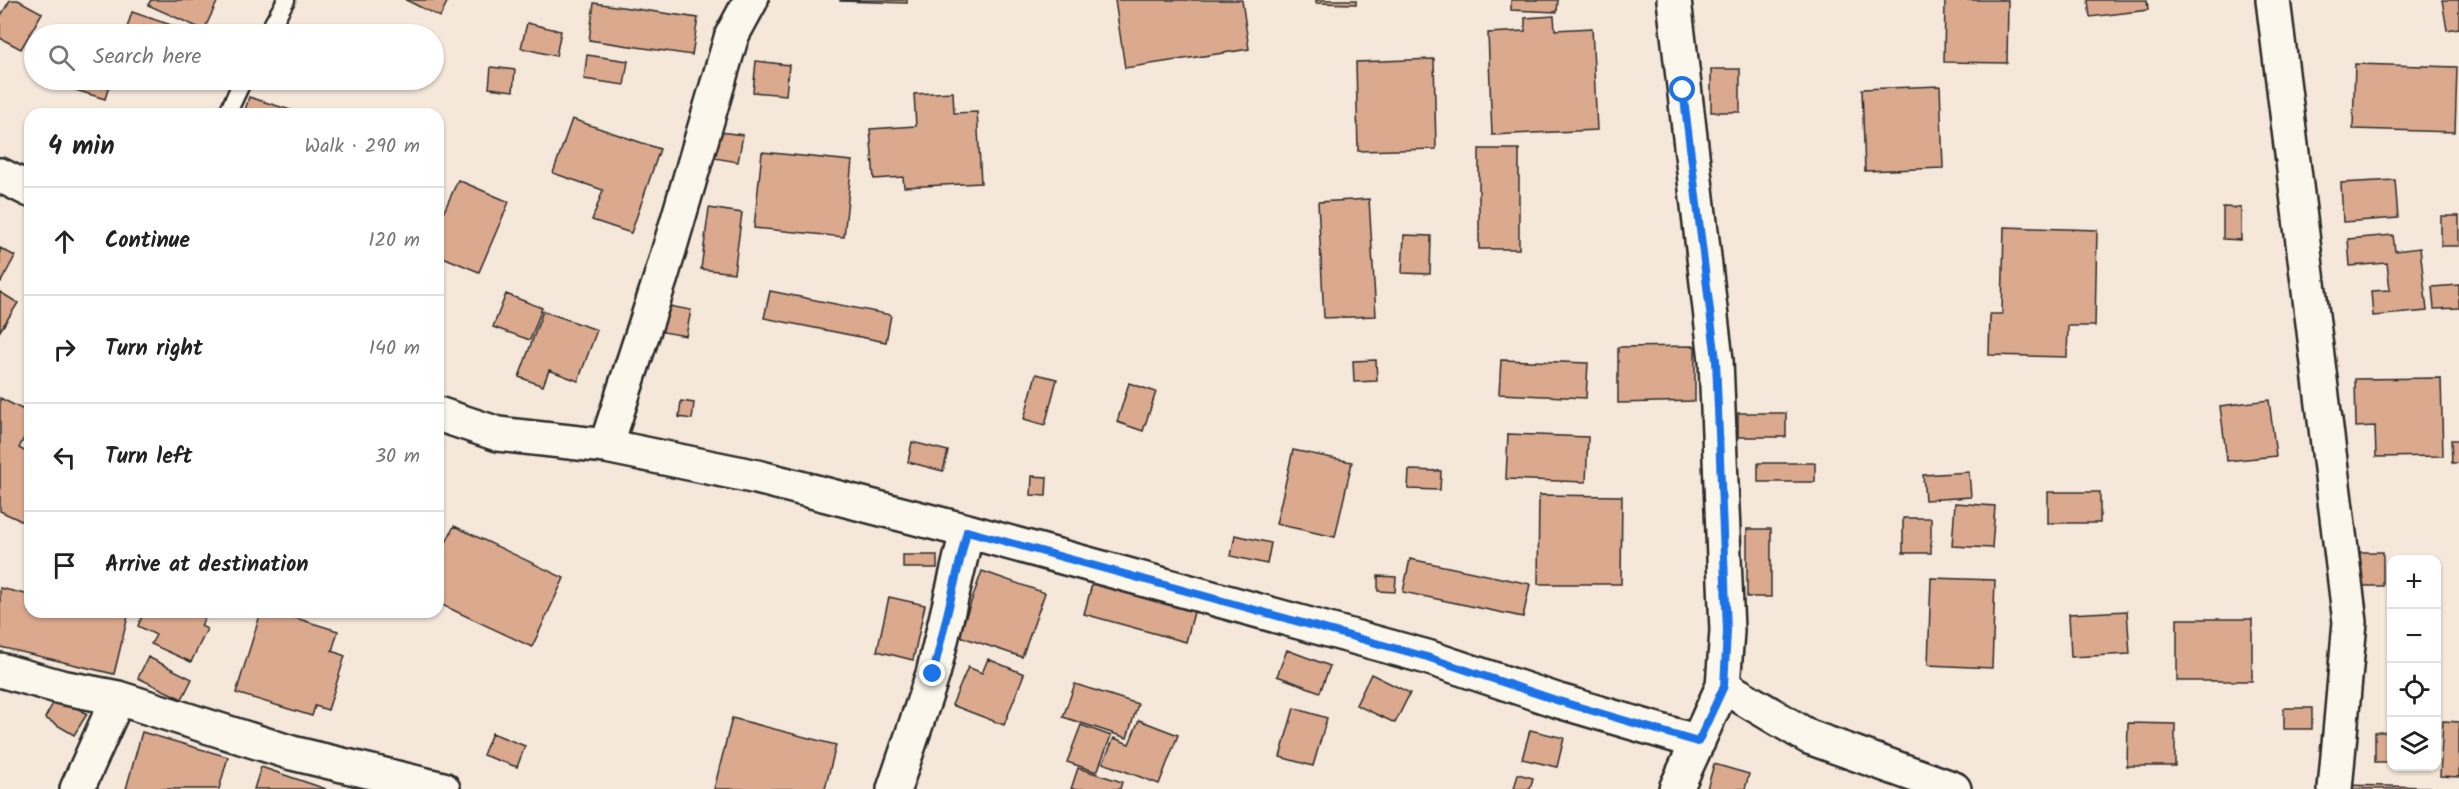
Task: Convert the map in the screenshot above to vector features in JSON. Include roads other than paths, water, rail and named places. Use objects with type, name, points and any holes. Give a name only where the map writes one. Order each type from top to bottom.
[{"type":"street","points":[[606,446],[662,273],[732,35],[751,0]]},
{"type":"street","points":[[1674,0],[1716,360],[1727,631],[1724,686],[1676,789]]},
{"type":"street","points":[[2273,0],[2349,622],[2335,789]]},
{"type":"street","points":[[0,175],[24,187]]},
{"type":"street","points":[[444,416],[498,434],[606,446],[757,477],[967,531],[1427,657],[1559,701],[1698,742]]},
{"type":"street","points":[[894,789],[933,674],[967,531]]},
{"type":"street","points":[[0,670],[61,687],[118,698],[292,753],[443,789]]},
{"type":"street","points":[[1724,686],[1809,737],[1954,789]]},
{"type":"street","points":[[77,789],[118,698]]},
{"type":"lane","points":[[273,24],[286,0]]},
{"type":"lane","points":[[230,108],[238,90]]}]
